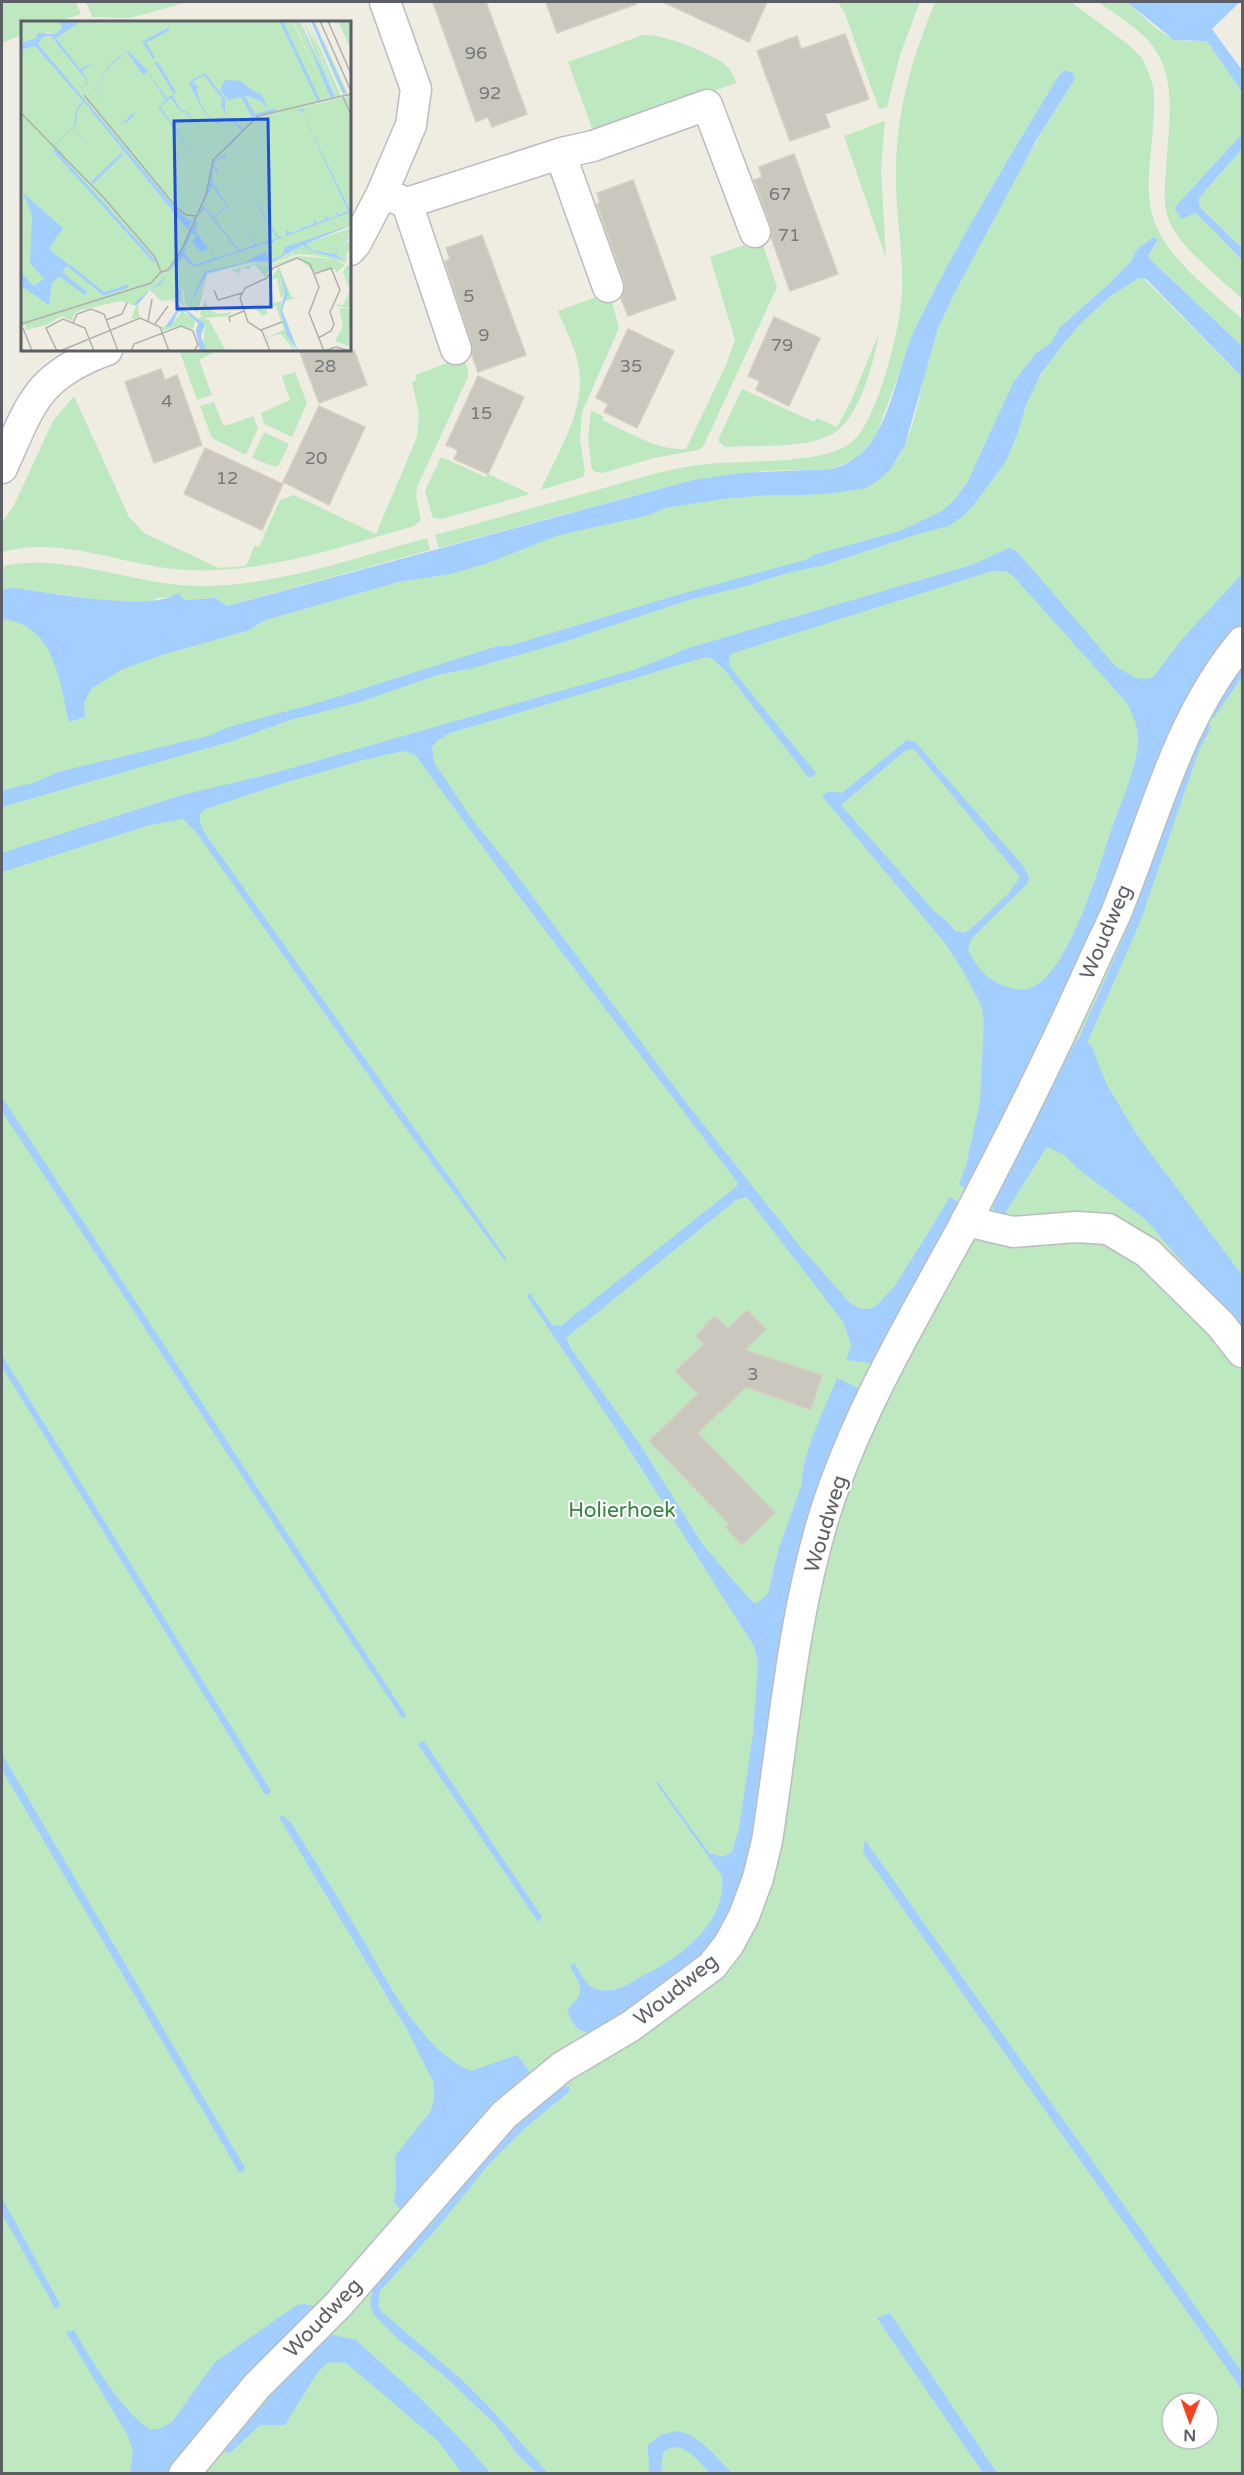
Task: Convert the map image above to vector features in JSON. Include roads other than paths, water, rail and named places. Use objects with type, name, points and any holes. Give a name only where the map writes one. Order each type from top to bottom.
[{"type":"street","points":[[351,249],[394,198],[411,125],[416,89],[385,2]]},
{"type":"street","points":[[394,198],[593,146],[707,105],[755,232]]},
{"type":"street","points":[[562,153],[608,287]]},
{"type":"street","points":[[394,198],[456,349]]},
{"type":"street","points":[[2,468],[33,400],[53,377],[82,359],[104,351]]},
{"type":"street","name":"Woudweg","points":[[184,2474],[256,2387],[338,2305],[504,2115],[562,2067],[631,2026],[712,1966],[729,1944],[744,1916],[758,1878],[767,1841],[800,1618],[826,1513],[864,1415],[1006,1145],[1058,1039],[1116,913],[1174,758],[1215,677],[1242,642]]},
{"type":"street","points":[[966,1221],[1013,1232],[1076,1227],[1108,1228],[1148,1253],[1221,1325],[1242,1352]]},
{"type":"water","points":[[1127,2],[1240,2],[1212,29],[1242,70],[1242,92],[1207,41],[1174,40]]},
{"type":"water","points":[[1064,70],[1073,73],[1075,79],[1037,139],[938,328],[905,445],[890,470],[866,488],[834,493],[722,499],[665,508],[649,515],[559,535],[485,564],[450,574],[398,582],[265,620],[247,631],[165,654],[123,669],[92,688],[84,703],[85,717],[69,722],[58,673],[44,643],[33,631],[19,623],[2,619],[2,589],[14,588],[99,600],[124,601],[165,599],[178,593],[185,600],[216,598],[227,606],[693,480],[741,473],[832,469],[849,462],[868,446],[880,428],[910,341],[932,295],[1002,170]]},
{"type":"water","points":[[1242,134],[1242,149],[1199,198],[1200,207],[1242,248],[1242,260],[1196,213],[1182,219],[1175,207]]},
{"type":"water","points":[[1153,237],[1158,240],[1148,256],[1152,261],[1242,346],[1242,377],[1146,279],[1139,278],[1109,297],[1082,322],[1063,344],[1041,374],[1026,405],[1006,461],[973,506],[948,526],[824,565],[688,600],[564,642],[473,668],[437,675],[360,702],[290,720],[232,741],[2,807],[2,791],[36,782],[58,772],[208,736],[229,727],[324,701],[498,646],[509,646],[674,596],[805,560],[817,554],[900,531],[942,511],[967,483],[1014,381],[1036,353],[1051,343],[1059,328],[1110,283],[1131,261],[1137,249]]},
{"type":"water","points":[[1009,548],[1016,551],[1116,667],[1136,678],[1148,679],[1154,676],[1183,638],[1242,574],[1242,623],[1225,644],[1119,881],[971,1186],[964,1188],[959,1184],[966,1166],[980,1102],[984,1022],[981,1005],[945,943],[822,796],[830,791],[842,793],[907,740],[915,742],[1024,867],[1029,877],[1028,883],[971,939],[968,950],[972,957],[990,978],[1019,990],[1026,990],[1042,981],[1056,966],[1068,945],[1089,896],[1131,776],[1137,752],[1138,731],[1127,703],[1014,577],[1006,571],[992,571],[733,653],[729,657],[730,667],[816,773],[813,777],[808,777],[724,669],[713,659],[706,657],[450,733],[438,740],[432,747],[434,762],[471,818],[512,869],[688,1105],[799,1245],[849,1302],[860,1309],[870,1309],[876,1306],[895,1286],[950,1197],[957,1201],[957,1212],[873,1363],[846,1360],[851,1346],[844,1323],[747,1197],[736,1200],[566,1338],[571,1349],[639,1443],[703,1545],[752,1602],[757,1603],[768,1594],[779,1548],[802,1484],[810,1445],[837,1378],[862,1390],[820,1493],[815,1495],[806,1517],[810,1521],[749,1863],[726,1923],[698,1960],[645,2000],[600,2029],[592,2032],[582,2031],[573,2023],[567,2010],[580,1994],[580,1985],[570,1966],[575,1963],[585,1981],[594,1988],[606,1991],[618,1988],[655,1969],[684,1950],[697,1938],[717,1910],[722,1876],[656,1783],[657,1781],[709,1853],[722,1857],[732,1852],[739,1828],[753,1734],[758,1662],[754,1646],[620,1435],[527,1296],[530,1293],[552,1325],[561,1326],[738,1183],[519,896],[415,755],[404,751],[367,759],[284,783],[206,809],[200,814],[200,823],[204,832],[506,1258],[505,1261],[403,1124],[196,832],[183,819],[150,825],[2,872],[2,853],[182,795],[271,774],[634,670],[689,648],[972,565]],"holes":[[[914,749],[1020,877],[1009,893],[971,929],[964,933],[955,931],[935,912],[841,805],[906,750]]]},
{"type":"water","points":[[1077,1039],[1091,1045],[1107,1085],[1137,1135],[1242,1275],[1242,1331],[1145,1219],[1077,1168],[1063,1154],[1047,1147],[1005,1213],[994,1214],[993,1207],[1000,1187]]},
{"type":"water","points":[[2,1097],[406,1715],[405,1717],[402,1718],[348,1637],[7,1119],[2,1110]]},
{"type":"water","points":[[2,1355],[271,1791],[269,1794],[265,1794],[2,1367]]},
{"type":"water","points":[[424,1741],[542,1917],[538,1922],[418,1744]]},
{"type":"water","points":[[2,1754],[245,2168],[242,2173],[239,2172],[2,1770]]},
{"type":"water","points":[[282,1815],[291,1823],[300,1837],[406,2011],[436,2047],[453,2061],[471,2071],[517,2055],[530,2073],[527,2081],[409,2208],[400,2209],[394,2202],[395,2156],[430,2112],[434,2100],[434,2083],[406,2028],[279,1817]]},
{"type":"water","points":[[865,1840],[1242,2372],[1242,2390],[863,1852]]},
{"type":"water","points":[[565,2086],[569,2087],[570,2091],[525,2128],[489,2164],[438,2227],[380,2291],[378,2306],[382,2312],[461,2379],[548,2473],[537,2473],[517,2454],[496,2425],[441,2373],[399,2340],[374,2315],[370,2303],[373,2289],[462,2180],[511,2130]]},
{"type":"water","points":[[2,2198],[60,2304],[58,2308],[55,2308],[2,2214]]},
{"type":"water","points":[[297,2305],[314,2306],[313,2310],[237,2386],[171,2473],[130,2473],[133,2451],[128,2436],[66,2332],[74,2330],[127,2409],[149,2429],[159,2429],[172,2422],[215,2362]]},
{"type":"water","points":[[890,2313],[997,2473],[983,2473],[877,2318]]},
{"type":"water","points":[[333,2335],[356,2340],[419,2397],[490,2473],[462,2473],[438,2441],[346,2363],[328,2362],[317,2373],[285,2425],[260,2425],[230,2453],[225,2452],[225,2448],[305,2357]]},
{"type":"water","points":[[677,2431],[700,2442],[732,2473],[709,2473],[688,2452],[676,2447],[663,2452],[661,2473],[648,2473],[648,2445],[660,2435]]},
{"type":"waterway","points":[[1211,714],[1242,669]]},
{"type":"waterway","points":[[1083,1041],[1136,920],[1195,748],[1206,727]]},
{"type":"park label","name":"Holierhoek","points":[[622,1510]]}]
